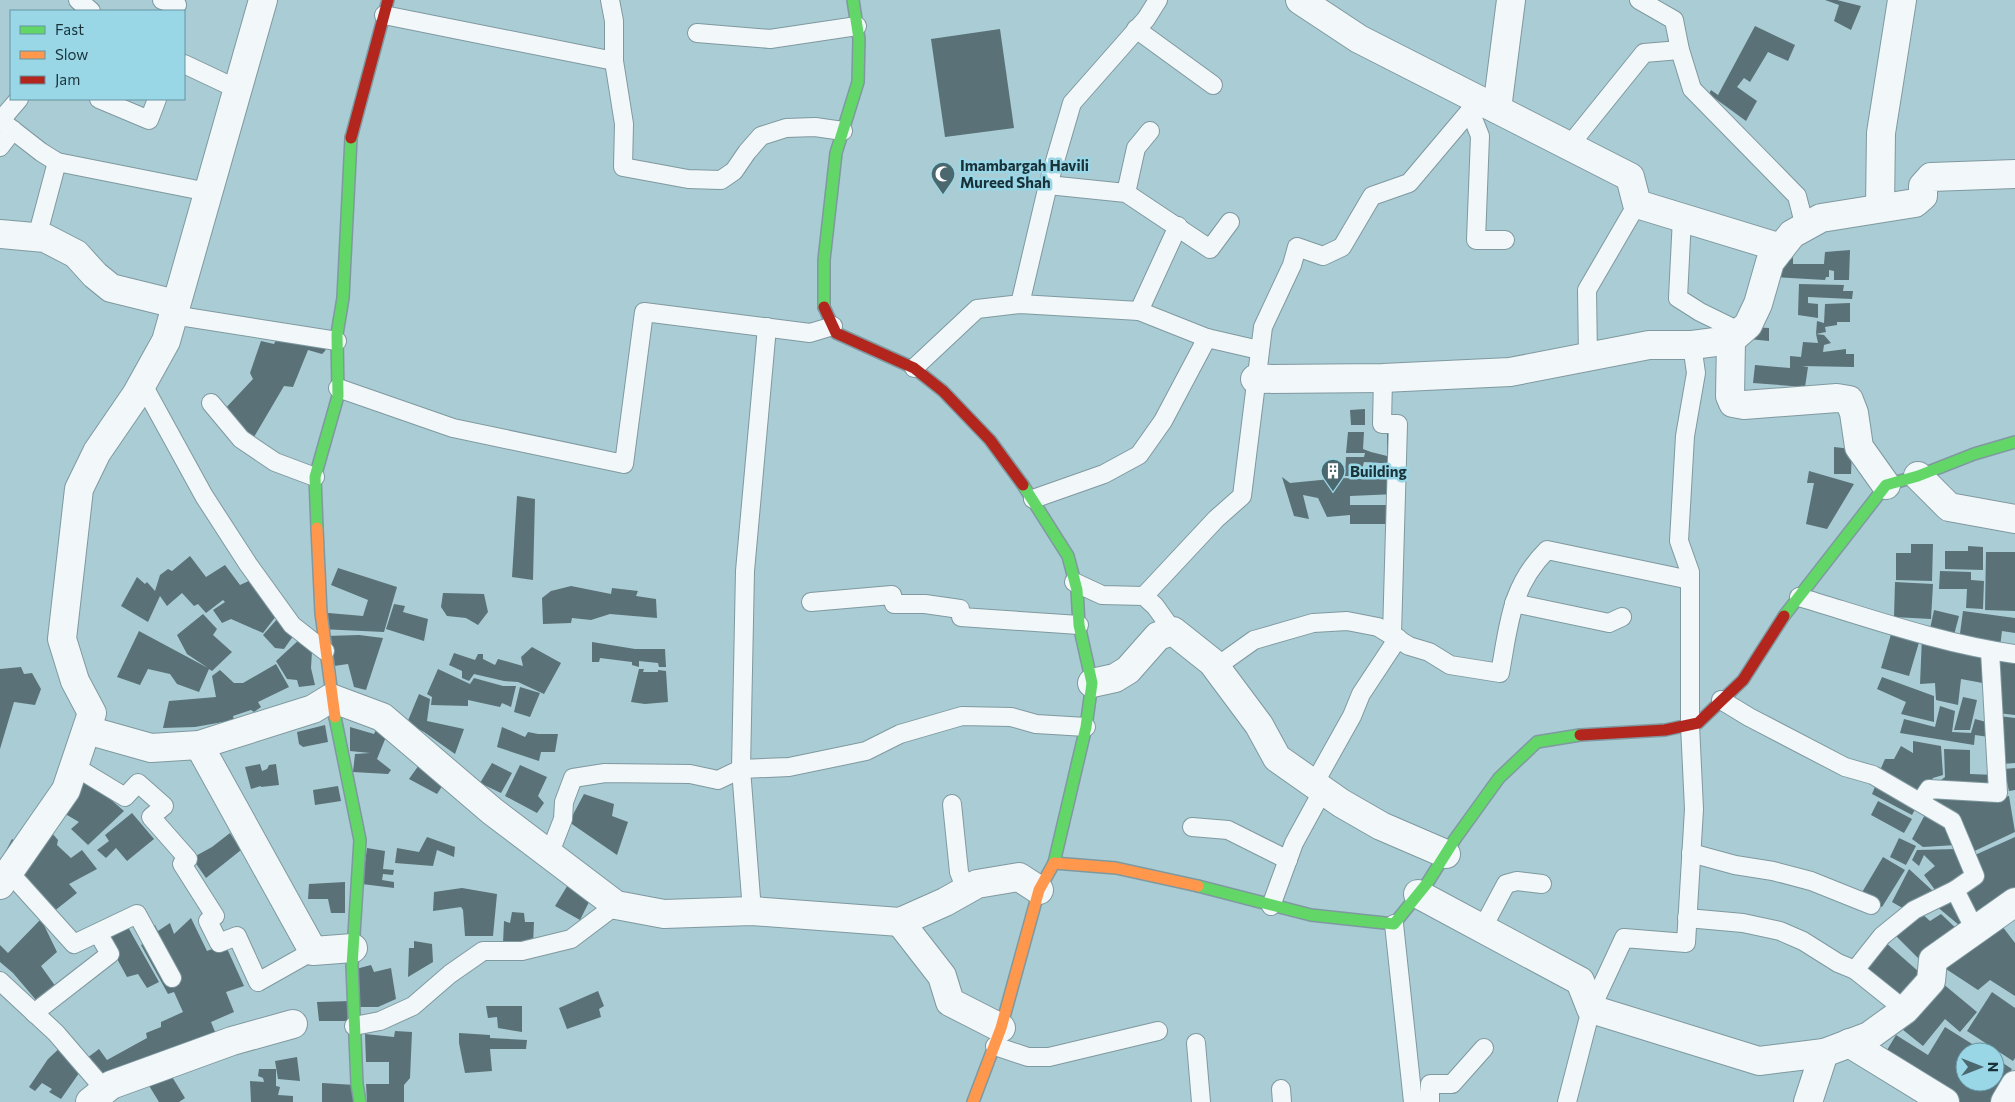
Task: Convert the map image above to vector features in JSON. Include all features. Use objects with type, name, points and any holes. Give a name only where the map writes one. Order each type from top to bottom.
[{"type":"street","points":[[4,878],[66,790],[92,713],[75,681],[62,639],[79,489],[96,452],[142,382],[166,341],[262,0]]},
{"type":"street","points":[[853,0],[859,39],[858,82],[836,153],[824,260],[824,309],[836,333],[914,368],[943,391],[990,440],[1033,499],[1068,556],[1074,582],[1079,625],[1092,682],[1086,726],[1054,863],[1040,890],[998,1037],[973,1102]]},
{"type":"street","points":[[1300,0],[1359,40],[1482,107],[1569,146],[1630,177],[1637,204],[1781,248]]},
{"type":"street","points":[[1482,107],[1511,0]]},
{"type":"street","points":[[1880,207],[1881,132],[1902,0]]},
{"type":"street","points":[[360,1102],[357,1084],[354,1026],[353,948],[360,840],[331,698],[325,651],[321,613],[315,477],[338,396],[337,341],[343,298],[349,150],[353,125],[386,7]]},
{"type":"street","points":[[1255,379],[1383,378],[1510,372],[1649,345],[1692,345],[1736,336],[1748,325],[1758,304],[1770,262],[1792,234],[1821,218],[1880,207],[1915,203],[1923,196],[1923,186],[1931,177],[2015,174]]},
{"type":"street","points":[[0,234],[45,238],[76,254],[95,276],[111,288],[174,310]]},
{"type":"street","points":[[1736,336],[1730,396],[1733,403],[1744,405],[1837,398],[1849,400],[1854,412],[1859,448],[1886,485]]},
{"type":"street","points":[[1054,863],[1084,863],[1122,868],[1271,906],[1346,921],[1394,924],[1418,894],[1499,778],[1537,742],[1571,735],[1665,730],[1698,723],[1743,680],[1798,597],[1886,485],[1918,476],[1974,454],[2015,442]]},
{"type":"street","points":[[1918,476],[1949,507],[2015,519]]},
{"type":"street","points":[[1092,682],[1115,678],[1128,670],[1158,636],[1173,631],[1212,662],[1259,725],[1277,758],[1318,787],[1381,826],[1446,854]]},
{"type":"street","points":[[87,730],[151,748],[199,745],[313,709],[331,698]]},
{"type":"street","points":[[331,698],[382,718],[492,811],[616,905],[664,914],[752,911],[900,922],[977,884],[1019,877],[1040,890]]},
{"type":"street","points":[[199,745],[313,951],[353,948]]},
{"type":"street","points":[[1418,894],[1580,981],[1591,1009],[1759,1062],[1824,1053],[1869,1036],[1905,1010],[1931,981],[1933,960],[2015,902]]},
{"type":"street","points":[[900,922],[942,976],[950,1002],[998,1037]]},
{"type":"street","points":[[97,1096],[111,1085],[232,1041],[294,1024]]},
{"type":"street","points":[[1849,1043],[1945,1102]]},
{"type":"street","points":[[1808,1102],[1824,1053]]},
{"type":"street","points":[[2005,1102],[2015,1085]]},
{"type":"lane","points":[[610,0],[614,21],[614,61],[624,124],[623,168],[688,179],[721,180],[734,171],[761,136],[786,128],[815,127],[843,131]]},
{"type":"lane","points":[[1020,304],[1048,185],[1072,103],[1146,19],[1158,0]]},
{"type":"lane","points":[[1639,0],[1674,20],[1680,50],[1692,89],[1798,196],[1805,227]]},
{"type":"lane","points":[[386,7],[614,61]]},
{"type":"lane","points":[[697,33],[770,40],[857,26]]},
{"type":"lane","points":[[1136,30],[1213,85]]},
{"type":"lane","points":[[1569,146],[1644,53],[1680,50]]},
{"type":"lane","points":[[185,64],[237,89]]},
{"type":"lane","points":[[0,147],[5,123],[18,100]]},
{"type":"lane","points":[[101,100],[149,120],[157,100]]},
{"type":"lane","points":[[1482,107],[1476,240],[1505,240]]},
{"type":"lane","points":[[1144,596],[1216,519],[1242,496],[1255,379],[1263,327],[1292,266],[1297,247],[1323,256],[1342,247],[1372,196],[1409,183],[1482,107]]},
{"type":"lane","points":[[5,123],[41,152],[57,162],[208,192]]},
{"type":"lane","points":[[1126,193],[1136,148],[1150,131]]},
{"type":"lane","points":[[38,237],[57,162]]},
{"type":"lane","points":[[1048,185],[1126,193],[1210,249],[1230,222]]},
{"type":"lane","points":[[1588,357],[1588,290],[1637,204]]},
{"type":"lane","points":[[1682,218],[1678,298],[1736,336]]},
{"type":"lane","points":[[1139,311],[1178,226]]},
{"type":"lane","points":[[914,368],[977,309],[1020,304],[1139,311],[1207,338],[1259,350]]},
{"type":"lane","points":[[174,310],[337,341]]},
{"type":"lane","points":[[338,388],[453,428],[624,464],[644,312],[810,333],[833,326]]},
{"type":"lane","points":[[752,911],[741,769],[745,571],[767,327]]},
{"type":"lane","points":[[1033,499],[1104,474],[1139,455],[1163,421],[1207,338]]},
{"type":"lane","points":[[1566,1102],[1591,1009],[1624,938],[1686,942],[1694,809],[1690,725],[1690,572],[1679,541],[1685,436],[1696,373],[1692,345]]},
{"type":"lane","points":[[1271,906],[1294,843],[1318,787],[1361,694],[1395,636],[1398,424],[1382,424],[1383,378]]},
{"type":"lane","points":[[142,382],[204,496],[248,564],[292,625],[325,651]]},
{"type":"lane","points":[[212,402],[241,439],[275,462],[315,477]]},
{"type":"lane","points":[[1216,667],[1254,640],[1313,623],[1347,621],[1378,627],[1409,646],[1429,652],[1450,665],[1500,672],[1509,615],[1517,593],[1535,562],[1547,550],[1690,580]]},
{"type":"lane","points":[[1074,582],[1102,595],[1144,596],[1155,606],[1173,631]]},
{"type":"lane","points":[[811,602],[892,595],[894,604],[924,604],[960,610],[961,617],[1079,625]]},
{"type":"lane","points":[[1798,597],[1990,651],[2015,654]]},
{"type":"lane","points":[[1514,603],[1609,623],[1622,617]]},
{"type":"lane","points":[[1921,801],[1929,789],[1998,793],[1990,651]]},
{"type":"lane","points":[[1721,700],[1749,718],[1845,767],[1873,775],[1921,801],[1952,821],[1975,876],[1955,890],[1914,910],[1882,936],[1856,970]]},
{"type":"lane","points":[[550,855],[563,819],[564,802],[574,778],[605,773],[690,774],[718,780],[741,769],[789,767],[866,752],[900,734],[962,716],[1011,717],[1036,724],[1086,726]]},
{"type":"lane","points":[[74,766],[125,797],[138,783],[164,806],[151,817],[188,859],[182,864],[215,916],[208,921],[219,942],[237,936],[258,982],[313,951]]},
{"type":"lane","points":[[952,804],[959,872],[966,890]]},
{"type":"lane","points":[[1192,827],[1228,830],[1288,860]]},
{"type":"lane","points":[[1691,853],[1735,865],[1773,871],[1811,881],[1871,905]]},
{"type":"lane","points":[[4,878],[74,944],[137,914],[172,978]]},
{"type":"lane","points":[[1482,929],[1506,884],[1518,881],[1542,884]]},
{"type":"lane","points":[[1955,890],[1975,930]]},
{"type":"lane","points":[[354,1026],[380,1021],[413,1006],[450,974],[483,951],[522,951],[571,939],[616,905]]},
{"type":"lane","points":[[1687,918],[1743,923],[1780,931],[1803,941],[1838,963],[1856,970],[1905,1010]]},
{"type":"lane","points":[[1394,924],[1413,1102]]},
{"type":"lane","points":[[34,1013],[110,954],[98,933]]},
{"type":"lane","points":[[0,981],[56,1033],[97,1096]]},
{"type":"lane","points":[[998,1037],[1028,1057],[1049,1057],[1158,1031]]},
{"type":"lane","points":[[1196,1043],[1201,1102]]},
{"type":"lane","points":[[1430,1102],[1430,1084],[1452,1084],[1484,1048]]},
{"type":"building","points":[[1825,0],[1837,0],[1861,6],[1851,30],[1834,21],[1839,5]]},
{"type":"building","points":[[1755,26],[1795,45],[1788,61],[1768,52],[1750,82],[1744,78],[1737,87],[1757,101],[1746,121],[1709,94],[1711,90],[1718,95]]},
{"type":"building","points":[[1000,29],[1014,128],[945,137],[931,39]]},
{"type":"building","points":[[1793,248],[1793,264],[1824,264],[1825,252],[1850,250],[1849,280],[1834,280],[1834,271],[1829,270],[1829,277],[1826,277],[1825,280],[1772,277]]},
{"type":"building","points":[[1799,284],[1844,285],[1843,291],[1853,291],[1852,299],[1808,297],[1808,303],[1818,304],[1818,318],[1798,315]]},
{"type":"building","points":[[1850,303],[1850,322],[1837,322],[1837,325],[1825,327],[1826,332],[1816,334],[1817,321],[1824,323],[1825,304]]},
{"type":"building","points":[[274,324],[332,331],[325,351],[322,354],[308,350],[293,387],[284,386],[254,437],[222,412],[253,379],[250,373],[261,341],[274,344],[277,338]]},
{"type":"building","points":[[1750,327],[1769,328],[1769,341],[1749,339]]},
{"type":"building","points":[[1816,334],[1824,335],[1831,343],[1824,345],[1823,352],[1846,349],[1846,354],[1854,354],[1854,367],[1802,366],[1808,367],[1805,387],[1753,383],[1755,365],[1790,368],[1790,356],[1801,357],[1803,342],[1818,343]]},
{"type":"building","name":"Building","points":[[1365,409],[1365,425],[1351,425],[1350,410]]},
{"type":"building","name":"Building","points":[[1387,430],[1396,430],[1397,464],[1364,462],[1361,473],[1358,471],[1353,476],[1345,476],[1346,457],[1364,457],[1365,453],[1346,453],[1348,432],[1364,432],[1363,449],[1387,456]]},
{"type":"building","points":[[1834,447],[1852,449],[1851,474],[1834,474]]},
{"type":"building","name":"Building","points":[[1363,469],[1379,469],[1379,476],[1397,473],[1396,494],[1350,496],[1350,505],[1394,505],[1395,524],[1350,524],[1350,515],[1327,517],[1318,498],[1303,495],[1309,519],[1294,516],[1282,477],[1290,483],[1341,478],[1365,479]]},
{"type":"building","points":[[1809,471],[1854,484],[1827,529],[1806,524],[1814,483],[1807,483]]},
{"type":"building","points":[[517,496],[535,499],[533,580],[512,577]]},
{"type":"building","points":[[1911,544],[1933,544],[1932,581],[1896,580],[1896,553],[1911,553]]},
{"type":"building","points":[[1968,546],[1983,547],[1983,570],[1945,569],[1945,551],[1968,551]]},
{"type":"building","points":[[1986,552],[2015,552],[2015,611],[1985,610]]},
{"type":"building","points":[[190,556],[206,577],[225,565],[240,585],[253,579],[280,611],[263,633],[231,619],[222,623],[213,610],[225,602],[223,600],[206,613],[198,604],[194,606],[182,593],[167,606],[160,596],[148,622],[121,606],[137,577],[145,584],[147,582],[155,591],[160,575],[168,569],[172,571]]},
{"type":"building","points":[[338,568],[397,587],[384,632],[320,629],[317,612],[363,616],[368,600],[331,585]]},
{"type":"building","points":[[1940,571],[1971,572],[1971,580],[1984,581],[1983,609],[1966,608],[1967,589],[1939,589]]},
{"type":"building","points":[[1895,582],[1933,584],[1931,619],[1894,617]]},
{"type":"building","points":[[571,586],[611,594],[612,588],[638,591],[636,596],[656,599],[657,618],[610,614],[591,620],[572,618],[571,623],[543,624],[542,598],[551,591]]},
{"type":"building","points":[[443,593],[484,594],[488,612],[478,625],[466,618],[447,616],[441,607]]},
{"type":"building","points":[[394,604],[405,606],[403,612],[428,619],[424,641],[386,629]]},
{"type":"building","points":[[1934,610],[1959,616],[1954,635],[1930,629]]},
{"type":"building","points":[[1963,611],[2015,618],[2015,633],[2002,631],[2000,647],[1959,641]]},
{"type":"building","points":[[203,614],[217,629],[213,635],[232,652],[212,671],[209,669],[199,692],[177,684],[170,674],[148,669],[140,685],[117,677],[139,631],[208,668],[187,654],[177,635]]},
{"type":"building","points":[[278,618],[296,632],[284,649],[275,648],[263,635]]},
{"type":"building","points":[[1892,631],[1920,639],[1909,676],[1881,668]]},
{"type":"building","points":[[359,635],[383,638],[366,690],[354,687],[348,664],[327,667],[326,636]]},
{"type":"building","points":[[1922,637],[1985,653],[1988,684],[1961,679],[1958,705],[1936,700],[1935,683],[1920,684]]},
{"type":"building","points":[[301,638],[312,651],[311,668],[315,685],[299,687],[297,680],[287,679],[276,661]]},
{"type":"building","points":[[592,642],[635,649],[665,649],[666,667],[659,667],[658,663],[639,661],[639,667],[632,665],[632,662],[600,658],[599,662],[592,662]]},
{"type":"building","points":[[532,647],[561,663],[544,694],[518,682],[504,681],[474,674],[469,681],[462,678],[462,671],[449,665],[454,653],[475,660],[478,654],[483,654],[483,659],[495,665],[498,659],[523,666],[521,657]]},
{"type":"building","points":[[1996,656],[2015,660],[2015,715],[1997,713]]},
{"type":"building","points":[[276,664],[289,687],[258,702],[261,707],[254,712],[251,710],[233,716],[234,720],[195,727],[163,728],[169,701],[216,697],[212,676],[220,670],[234,683],[243,683]]},
{"type":"building","points":[[21,667],[24,674],[32,673],[41,689],[35,705],[14,702],[0,749],[0,669]]},
{"type":"building","points":[[438,669],[470,684],[474,678],[503,686],[516,686],[511,707],[502,703],[500,707],[468,700],[468,706],[431,705],[432,697],[427,694]]},
{"type":"building","points":[[639,669],[644,669],[643,672],[666,671],[668,702],[645,704],[631,702]]},
{"type":"building","points":[[1882,677],[1934,696],[1934,722],[1901,714],[1906,702],[1877,689]]},
{"type":"building","points":[[520,687],[540,693],[530,717],[514,712]]},
{"type":"building","points":[[419,694],[430,699],[427,721],[464,729],[455,754],[424,732],[407,723]]},
{"type":"building","points":[[1963,697],[1977,700],[1970,730],[1954,730]]},
{"type":"building","points":[[1940,706],[1955,711],[1952,732],[1971,733],[1975,719],[1990,723],[1989,737],[1975,735],[1974,745],[1900,733],[1904,719],[1935,727]]},
{"type":"building","points":[[1999,716],[2015,718],[2015,763],[2002,764]]},
{"type":"building","points":[[382,717],[390,727],[377,759],[391,770],[388,774],[353,772],[355,754],[370,753],[350,751],[350,727],[374,734]]},
{"type":"building","points":[[325,725],[328,742],[303,747],[299,744],[297,732]]},
{"type":"building","points":[[502,727],[525,737],[528,732],[558,734],[555,752],[541,752],[539,761],[497,747]]},
{"type":"building","points":[[1913,741],[1941,746],[1943,775],[1933,778],[1918,797],[1878,775],[1885,759],[1894,759],[1901,746],[1913,753]]},
{"type":"building","points":[[1944,749],[1970,750],[1970,774],[1995,775],[1994,790],[1933,786],[1945,777]]},
{"type":"building","points":[[429,751],[452,771],[437,794],[409,779]]},
{"type":"building","points":[[492,763],[512,773],[501,793],[480,783]]},
{"type":"building","points":[[260,764],[262,771],[267,769],[269,765],[276,764],[279,785],[261,786],[251,789],[245,767]]},
{"type":"building","points":[[71,765],[124,811],[88,845],[71,829],[79,822],[67,815],[47,797]]},
{"type":"building","points":[[520,765],[547,777],[538,796],[544,803],[537,813],[505,796]]},
{"type":"building","points":[[2015,768],[2015,790],[2009,791],[2004,769]]},
{"type":"building","points":[[1877,782],[1918,804],[1912,815],[1872,794]]},
{"type":"building","points":[[338,786],[341,801],[315,805],[313,790]]},
{"type":"building","points":[[1930,792],[1968,795],[1977,801],[2009,796],[2015,832],[1966,855],[1930,802]]},
{"type":"building","points":[[584,794],[614,804],[612,816],[628,822],[617,855],[569,822]]},
{"type":"building","points":[[1878,801],[1912,819],[1904,833],[1871,815]]},
{"type":"building","points":[[1928,809],[1949,823],[1956,845],[1923,847],[1912,839]]},
{"type":"building","points":[[132,813],[154,839],[127,861],[116,848],[106,858],[97,850],[109,841],[105,835]]},
{"type":"building","points":[[37,816],[58,840],[57,845],[71,858],[82,850],[97,869],[69,884],[77,893],[48,916],[0,862],[12,839],[21,845]]},
{"type":"building","points":[[230,833],[241,850],[206,878],[192,858],[212,847]]},
{"type":"building","points":[[427,837],[455,847],[454,857],[437,850],[433,866],[395,863],[397,848],[419,852]]},
{"type":"building","points":[[2015,837],[2015,889],[1976,919],[1960,890],[1975,855]]},
{"type":"building","points":[[1899,838],[1916,846],[1906,865],[1890,857]]},
{"type":"building","points":[[367,848],[385,851],[383,869],[394,870],[393,875],[383,874],[382,880],[394,882],[394,888],[362,884]]},
{"type":"building","points":[[1957,849],[1971,875],[1938,894],[1924,875],[1935,866],[1924,855],[1919,866],[1912,860],[1917,850]]},
{"type":"building","points":[[1883,857],[1905,870],[1882,907],[1861,894]]},
{"type":"building","points":[[1909,869],[1934,892],[1906,910],[1892,902]]},
{"type":"building","points":[[577,870],[591,898],[580,920],[555,906]]},
{"type":"building","points":[[345,882],[345,913],[331,913],[328,899],[308,899],[309,884]]},
{"type":"building","points":[[462,888],[497,894],[493,936],[465,936],[463,910],[461,907],[433,911],[434,892]]},
{"type":"building","points":[[1954,895],[1968,921],[1959,925],[1935,905]]},
{"type":"building","points":[[512,912],[524,913],[525,922],[534,922],[533,944],[503,943],[504,921],[510,923]]},
{"type":"building","points":[[1920,912],[1930,921],[1941,914],[1962,934],[1923,963],[1892,932]]},
{"type":"building","points":[[120,913],[159,982],[147,988],[138,974],[127,977],[110,946],[100,947]]},
{"type":"building","points":[[191,918],[207,951],[225,944],[244,986],[226,992],[234,1012],[211,1022],[218,1039],[104,1084],[87,1058],[99,1049],[107,1060],[147,1038],[146,1033],[161,1027],[161,1022],[183,1012],[174,992],[168,994],[141,945],[156,935],[151,927],[155,925],[158,931],[170,923],[174,934]]},
{"type":"building","points":[[41,919],[57,952],[41,966],[56,987],[36,1000],[13,973],[0,962],[0,945],[8,953]]},
{"type":"building","points":[[1999,922],[2015,943],[2015,996],[1990,980],[1978,990],[1943,967]]},
{"type":"building","points":[[414,941],[432,944],[433,962],[408,977],[409,948],[414,948]]},
{"type":"building","points":[[1885,942],[1927,979],[1904,1006],[1862,969]]},
{"type":"building","points":[[371,965],[374,972],[391,968],[396,999],[378,1007],[354,1007],[352,970]]},
{"type":"building","points":[[1936,978],[1977,1012],[1960,1032],[1945,1019],[1923,1046],[1897,1025]]},
{"type":"building","points":[[598,991],[604,1006],[599,1009],[601,1017],[567,1029],[559,1008]]},
{"type":"building","points":[[1992,992],[2015,1008],[2015,1058],[2013,1061],[2005,1056],[2005,1042],[1984,1042],[1967,1031]]},
{"type":"building","points":[[351,1001],[350,1021],[319,1021],[317,1002]]},
{"type":"building","points":[[486,1006],[522,1006],[522,1032],[498,1028],[497,1017],[488,1018]]},
{"type":"building","points":[[1945,1027],[1969,1042],[1955,1042],[1955,1092],[1997,1092],[1991,1102],[1960,1102],[1884,1055],[1896,1035],[1928,1055]]},
{"type":"building","points":[[395,1031],[412,1032],[410,1078],[404,1085],[404,1102],[367,1102],[366,1084],[389,1084],[389,1062],[366,1062],[365,1034],[394,1037]]},
{"type":"building","points":[[459,1033],[490,1035],[490,1038],[527,1040],[526,1049],[490,1049],[492,1071],[465,1073]]},
{"type":"building","points":[[63,1045],[84,1066],[61,1099],[49,1092],[52,1089],[42,1083],[35,1091],[29,1087],[48,1059]]},
{"type":"building","points":[[297,1057],[300,1081],[278,1079],[275,1061]]},
{"type":"building","points":[[163,1062],[185,1098],[179,1102],[159,1102],[140,1071]]},
{"type":"building","points":[[2005,1064],[2012,1069],[2005,1080]]},
{"type":"building","points":[[259,1069],[276,1069],[276,1086],[280,1087],[278,1095],[293,1096],[293,1102],[251,1102],[250,1081],[264,1082],[263,1078],[258,1076]]},
{"type":"building","points":[[322,1083],[355,1085],[358,1102],[322,1102]]},
{"type":"traffic: fast","points":[[824,307],[824,260],[836,153],[858,82],[859,39],[853,0]]},
{"type":"traffic: fast","points":[[317,528],[315,477],[338,396],[337,334],[343,298],[351,138]]},
{"type":"traffic: fast","points":[[1784,616],[1886,485],[1918,476],[1974,454],[2015,442]]},
{"type":"traffic: fast","points":[[1023,485],[1068,556],[1077,590],[1079,625],[1092,683],[1086,727],[1054,863]]},
{"type":"traffic: fast","points":[[335,717],[360,840],[352,966],[357,1084],[360,1102]]},
{"type":"traffic: fast","points":[[1198,886],[1311,915],[1394,924],[1428,882],[1455,839],[1499,778],[1537,742],[1580,735]]},
{"type":"traffic: slow","points":[[317,528],[321,613],[335,717]]},
{"type":"traffic: slow","points":[[973,1102],[1001,1028],[1039,890],[1054,863],[1116,868],[1198,886]]},
{"type":"traffic: jam","points":[[351,138],[388,0]]},
{"type":"traffic: jam","points":[[824,307],[836,333],[914,368],[943,391],[990,440],[1023,485]]},
{"type":"traffic: jam","points":[[1580,735],[1665,730],[1698,723],[1743,680],[1784,616]]},
{"type":"place","name":"Imambargah Havili Mureed Shah","points":[[943,195]]},
{"type":"place","name":"Building","points":[[1333,492]]}]
